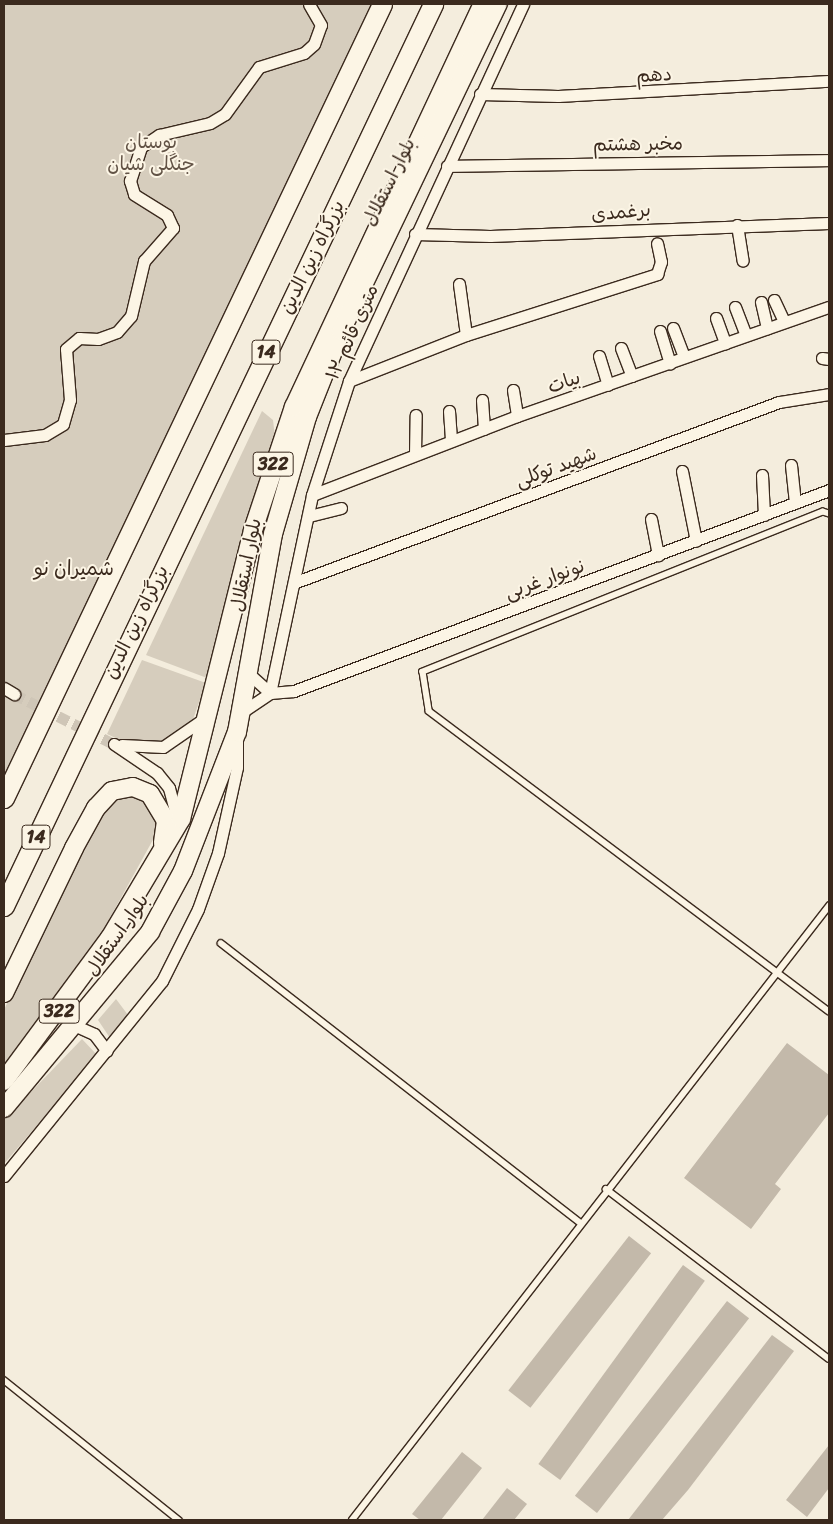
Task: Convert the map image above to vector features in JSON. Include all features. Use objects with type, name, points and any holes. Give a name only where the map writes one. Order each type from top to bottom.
[{"type":"highway","name":"14","points":[[4,798],[382,4]]},
{"type":"highway","name":"بزرگراه زین الدین","points":[[4,906],[99,700],[434,4]]},
{"type":"main road","name":"بلوار استقلال","points":[[4,1081],[110,938],[179,823],[192,787],[205,718],[239,583],[294,407],[483,4]]},
{"type":"main road","name":"بلوار استقلال","points":[[4,1108],[76,1026],[132,956],[184,871],[237,732],[263,585],[285,485],[306,417],[341,331],[498,4]]},
{"type":"main road","points":[[239,583],[250,573],[263,585]]},
{"type":"main road","points":[[4,993],[74,848],[96,808],[112,791],[133,787],[150,794],[162,811],[166,836],[159,858]]},
{"type":"main road","points":[[110,938],[107,955],[115,961],[132,956]]},
{"type":"street","points":[[4,440],[45,435],[63,424],[70,400],[66,349],[79,338],[98,339],[121,326],[131,316],[144,261],[173,228],[167,215],[134,194],[130,181],[141,147],[159,135],[226,114],[259,67],[304,53],[314,44],[321,25],[309,4]]},
{"type":"street","name":"۱۲ متری قائم","points":[[270,694],[296,582],[312,495],[349,381],[415,234],[523,4]]},
{"type":"street","name":"دهم","points":[[480,94],[558,96],[829,81]]},
{"type":"street","name":"مخبر هشتم","points":[[447,166],[829,160]]},
{"type":"street","name":"برغمدی","points":[[415,234],[490,236],[737,225],[829,223]]},
{"type":"street","points":[[737,225],[743,261]]},
{"type":"street","name":"برغمدی","points":[[349,381],[466,335],[657,274],[661,262],[657,242]]},
{"type":"street","points":[[459,284],[466,335]]},
{"type":"street","points":[[774,300],[784,321]]},
{"type":"street","points":[[762,302],[766,328]]},
{"type":"street","name":"بیات","points":[[312,495],[414,454],[517,416],[784,321],[829,307]]},
{"type":"street","points":[[735,308],[746,335]]},
{"type":"street","points":[[716,318],[725,343]]},
{"type":"street","points":[[673,328],[684,357]]},
{"type":"street","points":[[660,331],[670,363]]},
{"type":"street","points":[[621,348],[632,376]]},
{"type":"street","points":[[599,356],[608,385]]},
{"type":"street","points":[[513,390],[517,416]]},
{"type":"street","name":"شهید توکلی","points":[[296,582],[780,402],[829,394]]},
{"type":"street","points":[[482,400],[484,429]]},
{"type":"street","points":[[449,411],[451,441]]},
{"type":"street","points":[[414,454],[416,415]]},
{"type":"street","points":[[791,465],[795,503]]},
{"type":"street","points":[[682,471],[696,541]]},
{"type":"street","points":[[762,475],[764,515]]},
{"type":"street","name":"نونوار غربی","points":[[270,694],[294,691],[829,490]]},
{"type":"street","points":[[309,516],[340,508]]},
{"type":"street","points":[[651,519],[658,555]]},
{"type":"street","points":[[242,712],[270,694],[248,673]]},
{"type":"street","points":[[179,823],[168,788],[157,772],[114,744],[163,747],[205,718]]},
{"type":"street","points":[[4,1176],[162,982],[198,908],[228,820],[237,767],[237,732]]},
{"type":"street","points":[[76,1026],[94,1034],[107,1051]]},
{"type":"lane","points":[[829,514],[823,512],[423,672],[429,710],[782,972],[829,1011]]},
{"type":"lane","points":[[352,1520],[580,1222],[782,972],[829,906]]},
{"type":"lane","points":[[221,943],[580,1222]]},
{"type":"lane","points":[[606,1189],[829,1359]]},
{"type":"lane","points":[[4,1380],[179,1520]]},
{"type":"green space","name":"بوستان جنگلی شیان","points":[[4,4],[385,4],[4,804]]},
{"type":"green space","points":[[262,411],[273,420],[275,437],[207,678],[146,655]]},
{"type":"green space","points":[[142,660],[206,683],[192,722],[166,740],[151,743],[122,741],[107,734]]},
{"type":"green space","points":[[130,794],[145,798],[160,827],[95,945],[4,1068],[4,1010],[61,884],[110,801]]},
{"type":"green space","points":[[116,999],[128,1015],[110,1038],[98,1020]]},
{"type":"green space","points":[[82,1039],[97,1055],[4,1164],[4,1120]]},
{"type":"building","points":[[787,1043],[829,1075],[829,1113],[775,1184],[781,1189],[751,1229],[684,1178]]},
{"type":"building","points":[[629,1236],[651,1253],[530,1408],[508,1390]]},
{"type":"building","points":[[683,1265],[705,1281],[560,1480],[538,1464]]},
{"type":"building","points":[[727,1301],[749,1318],[597,1513],[575,1496]]},
{"type":"building","points":[[772,1335],[794,1351],[688,1490],[662,1520],[628,1520]]},
{"type":"building","points":[[829,1445],[829,1488],[807,1517],[786,1500]]},
{"type":"building","points":[[462,1452],[482,1468],[441,1520],[420,1520],[412,1514]]},
{"type":"building","points":[[507,1488],[527,1504],[514,1520],[482,1520]]},
{"type":"tunnel","points":[[14,694],[114,744]]},
{"type":"district","name":"شمیران نو","points":[[74,568]]}]
